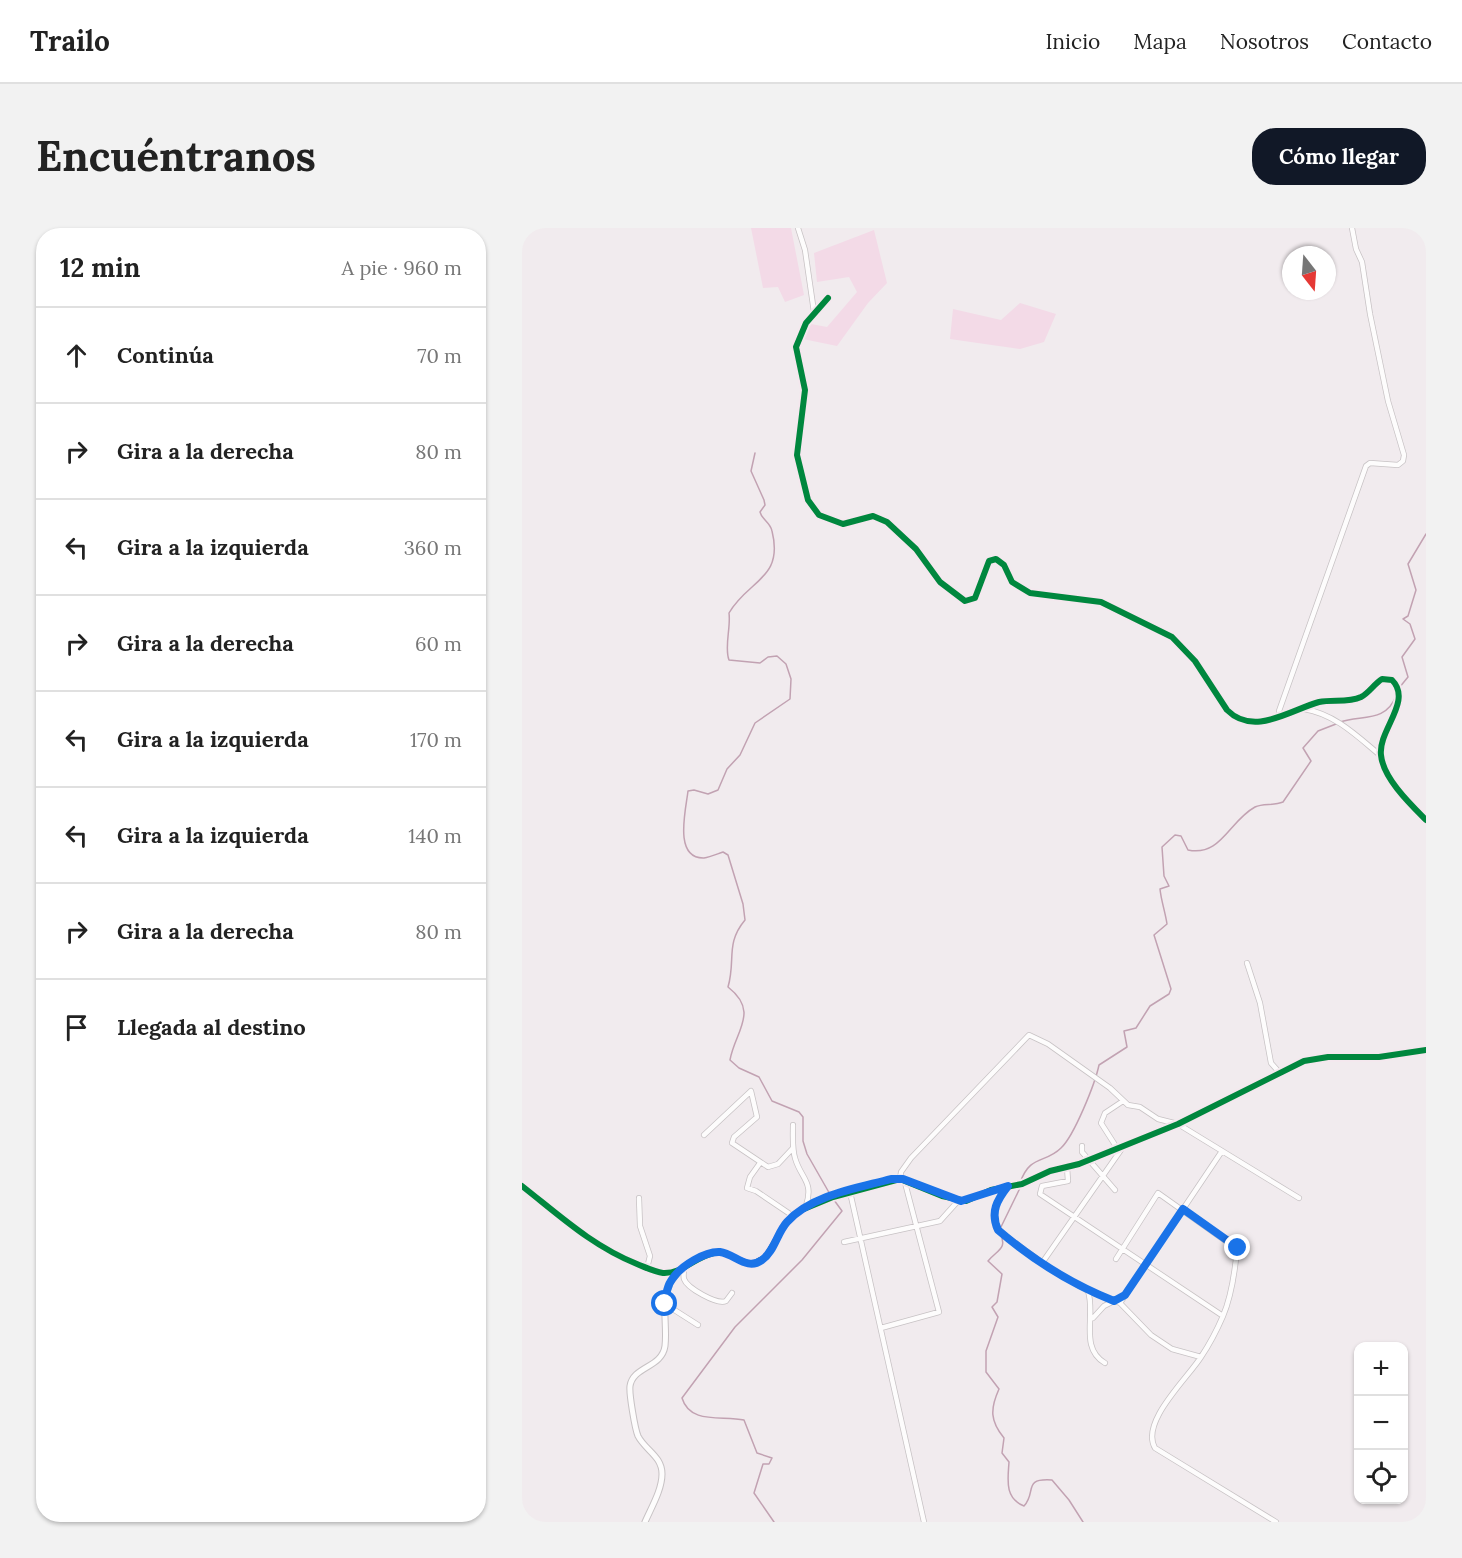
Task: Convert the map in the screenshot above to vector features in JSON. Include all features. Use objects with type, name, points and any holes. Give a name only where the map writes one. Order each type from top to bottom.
[{"type":"street","points":[[798,228],[805,250],[814,312]]},
{"type":"street","points":[[1280,718],[1279,711],[1366,466],[1370,462],[1398,465],[1403,461],[1404,455],[1370,314],[1362,261],[1356,249],[1352,228]]},
{"type":"street","points":[[828,298],[814,312],[796,347],[805,390],[803,415],[796,445],[802,481],[808,500],[819,515],[843,524],[867,516],[881,518],[913,545],[940,582],[965,601],[975,598],[989,561],[996,559],[1004,565],[1012,582],[1030,594],[1101,602],[1114,606],[1180,644],[1195,661],[1215,696],[1234,717],[1259,721],[1280,718],[1326,701],[1356,699],[1363,696],[1382,679],[1392,680],[1398,689],[1400,700],[1385,732],[1381,756],[1386,772],[1426,820]]},
{"type":"street","points":[[1304,709],[1321,712],[1332,718],[1381,756]]},
{"type":"street","points":[[1247,963],[1260,1003],[1271,1064],[1279,1072]]},
{"type":"street","points":[[881,1328],[939,1312],[901,1173],[911,1158],[1029,1035],[1048,1044],[1110,1088],[1123,1101],[1158,1119],[1178,1124],[1299,1198]]},
{"type":"street","points":[[844,1242],[940,1221],[958,1201],[1090,1159],[1178,1124],[1279,1072],[1313,1059],[1379,1057],[1426,1050]]},
{"type":"street","points":[[704,1135],[751,1091],[757,1117],[732,1140],[760,1163],[775,1166],[793,1148]]},
{"type":"street","points":[[1117,1148],[1101,1123],[1105,1113],[1123,1101]]},
{"type":"street","points":[[793,1125],[795,1159],[810,1192],[806,1206]]},
{"type":"street","points":[[1042,1263],[1124,1145]]},
{"type":"street","points":[[1082,1146],[1082,1152],[1115,1190]]},
{"type":"street","points":[[1106,1363],[1094,1354],[1089,1336],[1096,1312],[1117,1302],[1125,1295],[1222,1151]]},
{"type":"street","points":[[760,1163],[750,1177],[747,1188],[756,1191],[793,1216]]},
{"type":"street","points":[[1067,1167],[1070,1177],[1068,1181],[1042,1186],[1039,1191],[1074,1217],[1148,1264],[1223,1316]]},
{"type":"street","points":[[645,1522],[656,1499],[662,1473],[657,1458],[638,1436],[630,1389],[634,1378],[657,1362],[663,1353],[665,1304],[669,1284],[682,1270],[702,1257],[716,1252],[727,1254],[749,1264],[760,1262],[769,1254],[777,1235],[793,1216],[806,1206],[831,1197],[902,1179],[958,1201]]},
{"type":"street","points":[[522,1186],[580,1233],[622,1258],[666,1273],[682,1270]]},
{"type":"street","points":[[1008,1186],[998,1199],[994,1212],[998,1230],[1042,1263],[1089,1291],[1117,1302],[1151,1335],[1172,1349],[1201,1357]]},
{"type":"street","points":[[850,1192],[924,1522]]},
{"type":"street","points":[[1116,1259],[1158,1193],[1238,1248],[1234,1279],[1223,1316],[1201,1357],[1167,1402],[1153,1426],[1152,1442],[1155,1448],[1276,1522]]},
{"type":"street","points":[[639,1198],[640,1226],[650,1256],[647,1268]]},
{"type":"street","points":[[682,1270],[684,1280],[688,1284],[716,1302],[726,1301],[732,1293]]},
{"type":"street","points":[[1089,1291],[1092,1321]]},
{"type":"street","points":[[665,1304],[698,1325]]},
{"type":"shaded area","points":[[751,228],[791,228],[804,295],[785,302],[778,287],[763,288]]},
{"type":"shaded area","points":[[874,230],[887,283],[868,303],[837,346],[803,339],[811,324],[827,327],[857,292],[849,277],[817,282],[814,253]]},
{"type":"shaded area","points":[[1020,303],[1056,314],[1044,342],[1020,349],[950,339],[953,309],[1001,320]]},
{"type":"waterway","points":[[755,453],[751,471],[764,500],[765,505],[760,512],[772,531],[773,559],[762,578],[745,593],[729,613],[728,655],[729,660],[760,663],[768,657],[777,656],[786,664],[791,679],[790,699],[755,723],[740,755],[727,769],[718,790],[708,794],[694,790],[688,791],[684,820],[685,842],[688,850],[694,856],[704,858],[723,852],[728,855],[743,904],[745,920],[735,937],[728,987],[743,1005],[744,1013],[730,1060],[739,1068],[759,1077],[772,1101],[799,1112],[803,1117],[803,1141],[807,1154],[831,1196]]},
{"type":"waterway","points":[[1399,688],[1408,677],[1402,657],[1415,639],[1410,624],[1403,619],[1408,616],[1416,590],[1408,564],[1426,534]]},
{"type":"waterway","points":[[1340,722],[1380,714],[1392,704],[1396,696]]},
{"type":"waterway","points":[[1020,1183],[1033,1163],[1055,1153],[1066,1142],[1083,1109],[1099,1065],[1127,1047],[1124,1031],[1136,1028],[1150,1006],[1169,994],[1171,989],[1154,935],[1167,924],[1160,889],[1169,886],[1164,876],[1162,847],[1175,835],[1181,836],[1188,850],[1199,851],[1209,848],[1255,807],[1283,802],[1311,761],[1303,748],[1318,731],[1336,724]]},
{"type":"waterway","points":[[1000,1229],[1020,1188]]},
{"type":"waterway","points":[[774,1522],[754,1493],[763,1464],[769,1464],[772,1458],[757,1453],[744,1420],[700,1416],[692,1412],[682,1398],[735,1327],[802,1260],[842,1211],[834,1200]]},
{"type":"waterway","points":[[1000,1233],[1002,1246],[988,1261],[1002,1274],[997,1302],[992,1307],[998,1317],[986,1351],[986,1372],[999,1389],[993,1415],[996,1426],[1004,1438],[1002,1453],[1009,1462],[1010,1493],[1018,1503],[1024,1506],[1028,1501],[1033,1484],[1037,1481],[1052,1480],[1069,1500],[1083,1522]]},
{"type":"cycle path","points":[[828,298],[806,323],[796,347],[805,390],[797,455],[808,500],[819,515],[843,524],[873,516],[887,522],[916,549],[940,582],[965,601],[975,598],[989,561],[996,559],[1004,565],[1012,582],[1030,593],[1101,602],[1172,637],[1195,661],[1227,710],[1238,718],[1260,721],[1319,702],[1356,699],[1382,679],[1392,680],[1399,697],[1381,745],[1383,764],[1398,790],[1426,820]]},
{"type":"cycle path","points":[[522,1186],[591,1239],[621,1257],[653,1271],[663,1273],[677,1271],[714,1253],[729,1255],[753,1264],[766,1257],[785,1224],[799,1211],[833,1197],[900,1179],[942,1196],[966,1201],[991,1190],[1022,1184],[1050,1171],[1079,1164],[1178,1124],[1304,1061],[1328,1057],[1379,1057],[1426,1050]]},
{"type":"route","points":[[665,1304],[672,1278],[698,1259],[719,1252],[749,1264],[757,1263],[769,1254],[777,1235],[785,1224],[806,1206],[891,1179],[903,1179],[958,1201],[974,1198],[998,1187],[1008,1186],[998,1199],[994,1212],[994,1222],[998,1230],[1055,1272],[1089,1291],[1114,1301],[1125,1295],[1183,1209],[1238,1248]]}]
